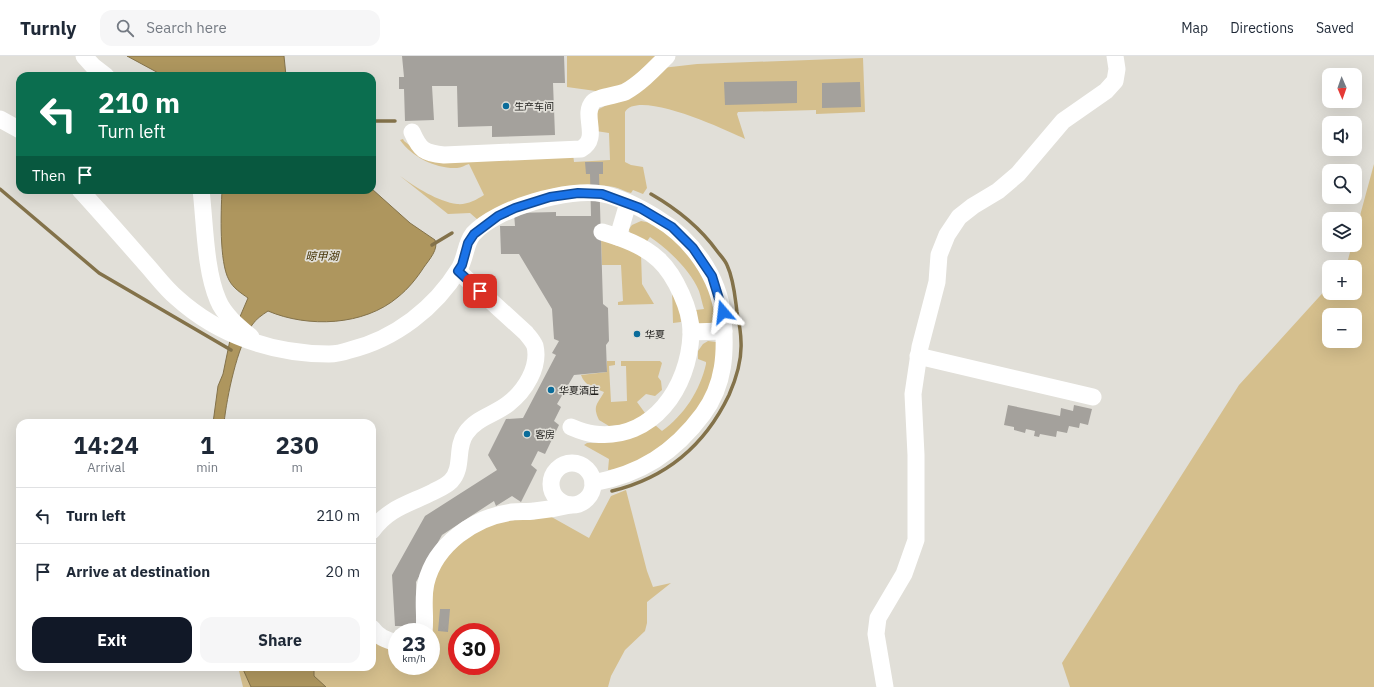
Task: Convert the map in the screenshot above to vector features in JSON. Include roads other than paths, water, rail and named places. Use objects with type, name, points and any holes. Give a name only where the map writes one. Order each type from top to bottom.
[{"type":"street","points":[[84,56],[92,66],[100,72]]},
{"type":"street","points":[[412,132],[418,145],[428,152],[444,155],[581,149],[586,146],[590,138],[590,108],[593,102],[598,98],[611,97],[624,92],[638,83],[667,56]]},
{"type":"street","points":[[885,687],[876,634],[878,618],[904,574],[916,540],[916,455],[913,394],[918,356],[937,282],[939,255],[947,235],[959,217],[973,206],[998,191],[1018,174],[1064,121],[1106,90],[1115,81],[1117,69],[1115,56]]},
{"type":"street","points":[[0,118],[16,128]]},
{"type":"street","points":[[84,194],[177,298],[218,328],[260,345],[295,352],[333,354],[366,346],[396,332],[426,309],[447,288],[462,265],[468,243],[474,234],[498,216],[515,208],[550,197],[578,193],[602,194],[640,208],[672,227],[693,248],[712,276],[723,312],[726,346],[723,374],[711,403],[691,430],[670,450],[634,472],[593,483]]},
{"type":"street","points":[[201,194],[210,274],[218,302],[232,321],[260,345]]},
{"type":"street","points":[[618,237],[628,204]]},
{"type":"street","points":[[571,427],[594,434],[620,433],[642,425],[658,413],[672,398],[682,380],[691,332],[685,304],[674,278],[658,260],[648,252],[626,239],[602,232]]},
{"type":"street","points":[[376,525],[379,521],[396,508],[442,488],[451,481],[459,465],[459,451],[464,434],[474,423],[508,404],[523,388],[533,372],[536,357],[534,344],[526,333],[458,271]]},
{"type":"street","points":[[691,332],[724,331]]},
{"type":"street","points":[[918,356],[1093,397]]},
{"type":"street","points":[[424,623],[426,583],[437,558],[452,539],[472,526],[494,516],[512,512],[551,509],[577,504],[583,502],[592,490],[593,483],[589,471],[578,464],[565,465],[559,468],[552,478],[551,485],[557,498],[570,505]]},
{"type":"street","points":[[376,633],[388,641]]},
{"type":"water","points":[[127,56],[284,56],[286,72],[157,72]]},
{"type":"water","name":"晾甲湖","points":[[376,193],[410,223],[435,240],[436,247],[431,258],[402,294],[384,307],[369,314],[352,319],[318,322],[300,320],[268,311],[261,316],[252,325],[237,359],[230,386],[225,419],[214,419],[218,386],[223,374],[230,340],[248,298],[237,290],[229,280],[226,272],[222,249],[222,194],[376,194]]},
{"type":"water","points":[[244,671],[314,671],[314,676],[326,687],[251,687]]},
{"type":"waterway","points":[[376,121],[395,121]]},
{"type":"waterway","points":[[0,189],[99,273],[231,350]]},
{"type":"waterway","points":[[612,491],[650,478],[682,457],[696,444],[719,413],[729,395],[741,356],[741,334],[734,288],[724,259],[695,226],[679,212],[651,194]]},
{"type":"waterway","points":[[432,245],[452,233]]},
{"type":"place","name":"生产车间","points":[[506,106]]},
{"type":"place","name":"华夏","points":[[637,334]]},
{"type":"place","name":"华夏酒庄","points":[[551,390]]},
{"type":"place","name":"客房","points":[[527,434]]}]
